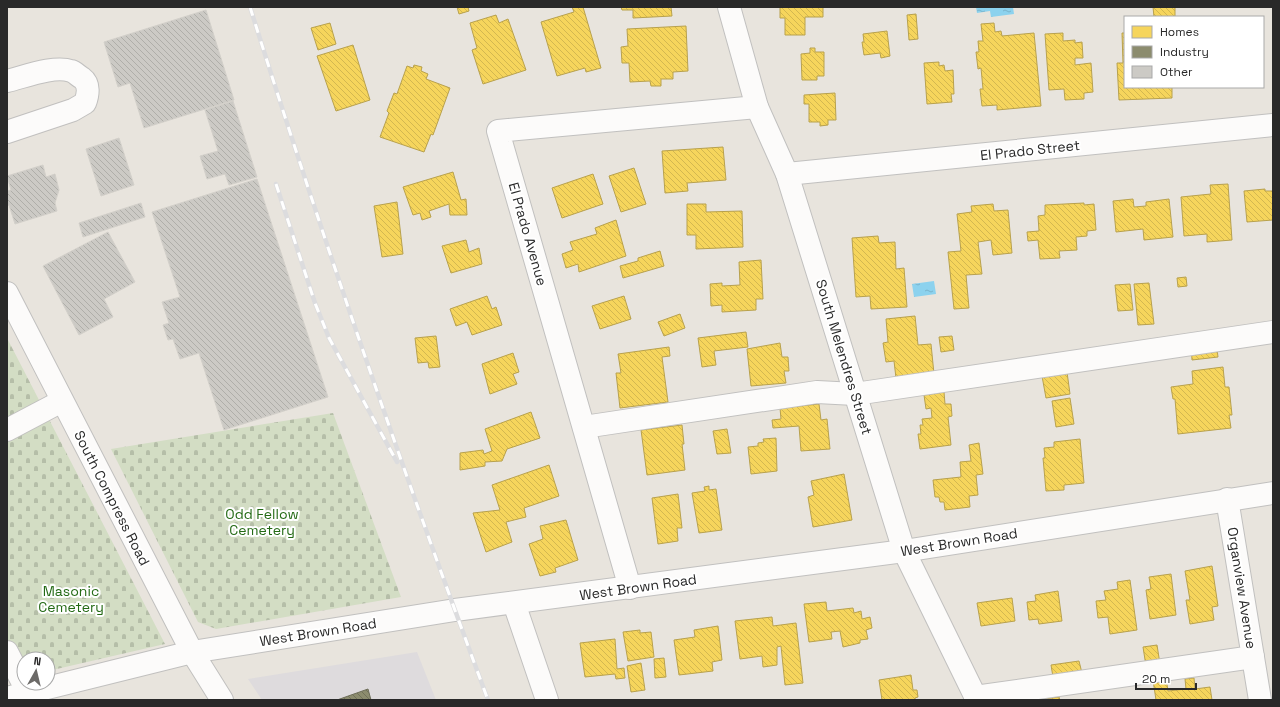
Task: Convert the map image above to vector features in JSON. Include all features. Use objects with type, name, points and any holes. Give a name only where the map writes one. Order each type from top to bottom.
[{"type":"street","name":"South Melendres Street","points":[[729,7],[757,107],[787,174],[904,551],[976,698]]},
{"type":"street","points":[[7,81],[41,72],[60,70],[72,71],[85,80],[88,93],[85,103],[72,110],[7,132]]},
{"type":"street","name":"El Prado Avenue","points":[[630,588],[498,131],[757,107]]},
{"type":"street","name":"El Prado Street","points":[[787,174],[1273,125]]},
{"type":"street","name":"South Compress Road","points":[[7,293],[192,652],[222,700]]},
{"type":"street","points":[[584,428],[817,392],[855,394],[1273,332]]},
{"type":"street","points":[[7,430],[62,401]]},
{"type":"street","name":"West Brown Road","points":[[32,695],[192,652],[455,610],[904,551],[1273,493]]},
{"type":"street","name":"Organview Avenue","points":[[1228,499],[1260,700]]},
{"type":"street","points":[[514,603],[547,700]]},
{"type":"street","points":[[7,652],[32,695]]},
{"type":"street","points":[[976,698],[1253,656]]},
{"type":"shaded area","points":[[417,652],[436,700],[262,700],[248,679]]},
{"type":"green space","name":"Masonic Cemetery","points":[[7,338],[165,644],[56,669],[56,651],[16,651],[16,678],[7,680]]},
{"type":"green space","name":"Odd Fellow Cemetery","points":[[333,413],[401,597],[216,629],[198,622],[111,449]]},
{"type":"water","points":[[976,7],[1013,7],[1014,14],[991,17],[990,11],[977,13]]},
{"type":"water","points":[[934,281],[936,294],[914,297],[912,284]]},
{"type":"building: Homes","points":[[457,7],[468,7],[469,11],[459,14]]},
{"type":"building: Homes","points":[[572,7],[583,7],[601,68],[586,72],[585,68],[557,76],[541,22],[574,12]]},
{"type":"building: Homes","points":[[621,7],[671,7],[672,16],[633,18],[633,10],[622,10]]},
{"type":"building: Homes","points":[[780,7],[823,7],[823,17],[805,17],[805,35],[785,35],[785,18],[780,18]]},
{"type":"building: Homes","points":[[1153,7],[1175,7],[1175,16],[1154,16]]},
{"type":"building: Homes","points":[[916,14],[918,39],[909,40],[907,15]]},
{"type":"building: Homes","points":[[496,15],[499,23],[508,19],[526,70],[483,84],[472,50],[477,48],[470,23]]},
{"type":"building: Homes","points":[[330,23],[336,44],[318,50],[311,28]]},
{"type":"building: Homes","points":[[994,23],[995,32],[1001,31],[1002,36],[1034,33],[1041,106],[997,110],[997,105],[982,106],[980,89],[983,89],[981,68],[978,69],[976,52],[979,52],[978,41],[983,41],[981,24]]},
{"type":"building: Homes","points":[[686,26],[688,71],[673,72],[673,79],[661,79],[661,86],[651,86],[650,81],[630,82],[629,63],[622,63],[621,47],[628,46],[627,29]]},
{"type":"building: Homes","points":[[887,31],[890,56],[881,58],[880,53],[864,55],[862,42],[864,42],[863,34]]},
{"type":"building: Homes","points":[[1063,33],[1063,41],[1075,40],[1075,43],[1082,42],[1083,58],[1075,58],[1075,65],[1091,63],[1093,92],[1084,93],[1084,99],[1065,100],[1064,89],[1049,90],[1045,34]]},
{"type":"building: Homes","points":[[1122,33],[1124,33],[1124,88],[1172,88],[1172,98],[1119,100],[1117,63],[1123,63]]},
{"type":"building: Homes","points":[[353,45],[370,100],[336,111],[317,56]]},
{"type":"building: Homes","points":[[810,48],[815,48],[815,52],[824,52],[824,76],[817,76],[817,80],[802,80],[801,54],[810,53]]},
{"type":"building: Homes","points":[[939,62],[939,66],[944,65],[945,71],[953,70],[954,94],[951,94],[952,102],[927,104],[924,63]]},
{"type":"building: Homes","points":[[414,65],[422,67],[421,71],[428,74],[426,79],[450,88],[433,135],[431,134],[424,152],[380,137],[389,113],[387,111],[394,93],[397,94],[407,66],[413,68]]},
{"type":"building: Homes","points":[[835,93],[836,120],[828,120],[828,125],[820,126],[820,122],[809,122],[809,104],[804,104],[804,95]]},
{"type":"building: Homes","points":[[723,147],[726,180],[687,183],[688,191],[665,193],[662,151]]},
{"type":"building: Homes","points":[[634,168],[646,204],[621,212],[609,176]]},
{"type":"building: Homes","points":[[453,172],[461,200],[466,199],[467,215],[450,215],[449,204],[429,211],[431,217],[422,220],[420,213],[413,215],[403,187]]},
{"type":"building: Homes","points":[[593,174],[603,204],[562,218],[552,188]]},
{"type":"building: Homes","points":[[1228,184],[1232,240],[1207,242],[1207,234],[1184,236],[1181,197],[1211,194],[1210,185]]},
{"type":"building: Homes","points":[[1265,189],[1265,191],[1273,191],[1273,220],[1247,222],[1244,191]]},
{"type":"building: Homes","points":[[1133,199],[1134,207],[1146,206],[1146,202],[1169,199],[1173,237],[1144,240],[1143,229],[1116,232],[1113,201]]},
{"type":"building: Homes","points":[[397,202],[403,254],[382,257],[374,206]]},
{"type":"building: Homes","points":[[1084,203],[1084,205],[1094,204],[1096,230],[1087,231],[1087,236],[1076,237],[1077,250],[1059,251],[1060,258],[1040,259],[1038,240],[1028,241],[1027,232],[1039,231],[1038,216],[1045,215],[1045,205]]},
{"type":"building: Homes","points":[[687,204],[706,204],[706,212],[742,211],[743,247],[696,249],[696,235],[687,235]]},
{"type":"building: Homes","points":[[993,204],[994,211],[1008,210],[1012,253],[993,255],[991,240],[978,242],[982,274],[966,275],[969,308],[954,309],[948,252],[961,251],[957,214],[972,212],[971,206]]},
{"type":"building: Homes","points":[[616,220],[626,256],[579,272],[578,264],[566,268],[562,254],[573,250],[570,242],[597,234],[595,228]]},
{"type":"building: Homes","points":[[878,236],[879,243],[895,242],[896,269],[904,268],[907,307],[871,309],[870,296],[856,297],[852,238]]},
{"type":"building: Homes","points":[[466,240],[469,252],[479,248],[482,264],[451,273],[442,246]]},
{"type":"building: Homes","points":[[660,251],[664,266],[623,278],[620,266],[638,261],[638,258]]},
{"type":"building: Homes","points":[[761,260],[763,299],[756,299],[756,310],[722,312],[722,305],[711,306],[710,284],[722,283],[722,286],[740,285],[739,262]]},
{"type":"building: Homes","points":[[1186,277],[1187,286],[1178,287],[1177,278]]},
{"type":"building: Homes","points":[[1149,283],[1154,324],[1138,325],[1134,284]]},
{"type":"building: Homes","points":[[1130,284],[1133,310],[1118,311],[1115,285]]},
{"type":"building: Homes","points":[[487,296],[492,309],[496,307],[502,325],[472,335],[467,322],[456,326],[450,309]]},
{"type":"building: Homes","points":[[624,296],[631,319],[600,329],[592,306]]},
{"type":"building: Homes","points":[[680,314],[685,328],[664,336],[658,322]]},
{"type":"building: Homes","points":[[915,316],[918,345],[931,344],[934,374],[896,378],[894,361],[886,362],[883,343],[888,342],[886,319]]},
{"type":"building: Homes","points":[[746,332],[748,347],[714,351],[716,365],[702,367],[698,338]]},
{"type":"building: Homes","points":[[436,336],[440,367],[429,368],[428,362],[418,363],[415,338]]},
{"type":"building: Homes","points":[[952,336],[954,350],[941,352],[939,337]]},
{"type":"building: Homes","points":[[1216,341],[1218,357],[1192,360],[1191,344]]},
{"type":"building: Homes","points":[[780,343],[782,357],[788,357],[789,371],[784,371],[786,383],[751,386],[747,349]]},
{"type":"building: Homes","points":[[669,347],[670,356],[662,357],[668,402],[620,408],[616,373],[621,373],[618,354]]},
{"type":"building: Homes","points":[[513,353],[519,372],[513,374],[517,384],[490,394],[482,364]]},
{"type":"building: Homes","points":[[1223,367],[1225,387],[1229,387],[1232,415],[1229,415],[1231,428],[1178,434],[1175,399],[1173,399],[1171,387],[1193,384],[1192,371]]},
{"type":"building: Homes","points":[[1067,372],[1070,394],[1046,398],[1042,376]]},
{"type":"building: Homes","points":[[944,392],[945,404],[951,404],[952,416],[948,417],[951,445],[920,449],[918,434],[921,434],[920,425],[923,425],[922,419],[932,418],[931,408],[926,409],[924,395]]},
{"type":"building: Homes","points":[[1070,398],[1074,424],[1056,427],[1052,401]]},
{"type":"building: Homes","points":[[819,404],[821,420],[827,419],[830,449],[801,451],[799,426],[773,428],[772,420],[781,419],[780,408]]},
{"type":"building: Homes","points":[[531,412],[540,438],[507,449],[502,461],[485,462],[485,466],[460,470],[460,453],[483,450],[484,454],[492,451],[485,429]]},
{"type":"building: Homes","points":[[682,425],[684,444],[682,444],[685,470],[647,475],[641,430]]},
{"type":"building: Homes","points":[[727,429],[731,453],[717,454],[713,431]]},
{"type":"building: Homes","points":[[776,438],[777,471],[751,474],[748,447],[758,446],[758,443],[764,442],[763,439]]},
{"type":"building: Homes","points":[[1080,439],[1084,483],[1064,485],[1064,490],[1046,491],[1043,458],[1045,458],[1044,448],[1054,447],[1054,442]]},
{"type":"building: Homes","points":[[979,443],[983,474],[976,475],[978,495],[969,496],[970,507],[945,510],[944,502],[940,502],[939,497],[935,497],[933,480],[961,477],[960,462],[971,461],[969,445]]},
{"type":"building: Homes","points":[[549,465],[559,496],[524,508],[526,517],[506,522],[512,542],[486,552],[473,513],[500,510],[492,485]]},
{"type":"building: Homes","points":[[844,474],[852,520],[813,527],[808,497],[814,495],[811,481]]},
{"type":"building: Homes","points":[[709,486],[709,490],[716,489],[722,530],[699,533],[692,493],[705,491],[704,487]]},
{"type":"building: Homes","points":[[678,494],[682,528],[677,528],[678,541],[658,544],[652,498]]},
{"type":"building: Homes","points":[[566,520],[578,560],[555,568],[556,572],[540,576],[529,544],[543,539],[540,526]]},
{"type":"building: Homes","points":[[1212,566],[1218,606],[1212,607],[1214,620],[1190,624],[1186,600],[1190,600],[1185,571]]},
{"type":"building: Homes","points":[[1171,574],[1176,615],[1150,619],[1146,590],[1151,589],[1149,577]]},
{"type":"building: Homes","points":[[1130,580],[1137,630],[1110,634],[1108,617],[1098,618],[1096,601],[1106,600],[1104,591],[1118,589],[1117,582]]},
{"type":"building: Homes","points":[[1058,591],[1062,621],[1039,624],[1038,619],[1029,620],[1027,602],[1036,601],[1035,595]]},
{"type":"building: Homes","points":[[1012,598],[1015,621],[981,626],[977,603]]},
{"type":"building: Homes","points":[[826,602],[827,611],[853,608],[854,613],[861,611],[862,619],[870,617],[872,628],[866,630],[868,639],[860,640],[860,643],[843,647],[840,631],[831,632],[832,639],[809,642],[804,604]]},
{"type":"building: Homes","points":[[772,617],[773,626],[796,623],[803,683],[785,685],[781,646],[777,647],[777,665],[763,667],[762,656],[740,659],[735,621]]},
{"type":"building: Homes","points":[[718,626],[722,660],[712,662],[713,671],[679,675],[674,640],[695,637],[694,630]]},
{"type":"building: Homes","points":[[640,630],[640,633],[651,632],[654,657],[628,661],[623,632]]},
{"type":"building: Homes","points":[[615,639],[617,669],[624,668],[625,678],[616,679],[615,674],[585,677],[580,643]]},
{"type":"building: Homes","points":[[1157,645],[1160,664],[1146,666],[1143,647]]},
{"type":"building: Homes","points":[[664,658],[666,677],[655,678],[654,659]]},
{"type":"building: Homes","points":[[1079,661],[1083,677],[1054,683],[1051,665]]},
{"type":"building: Homes","points":[[641,663],[645,690],[631,692],[627,666]]},
{"type":"building: Homes","points":[[911,675],[913,690],[917,690],[918,697],[915,698],[915,700],[882,700],[879,680]]},
{"type":"building: Homes","points":[[1166,678],[1168,691],[1186,689],[1185,679],[1194,678],[1195,689],[1210,687],[1212,700],[1156,700],[1153,680]]},
{"type":"building: Homes","points":[[1059,697],[1060,700],[1038,700]]},
{"type":"building: Industry","points":[[368,689],[371,700],[337,700]]},
{"type":"building: Other","points":[[206,10],[234,100],[144,128],[130,83],[118,87],[104,42]]},
{"type":"building: Other","points":[[233,101],[257,177],[229,185],[225,174],[207,179],[200,156],[218,151],[205,110]]},
{"type":"building: Other","points":[[119,138],[134,185],[101,196],[86,149]]},
{"type":"building: Other","points":[[43,165],[46,177],[55,174],[59,190],[55,203],[57,211],[15,224],[9,205],[7,206],[7,191],[11,190],[7,176]]},
{"type":"building: Other","points":[[257,179],[328,397],[224,430],[199,353],[180,359],[173,339],[168,340],[163,325],[169,323],[162,302],[180,297],[152,212]]},
{"type":"building: Other","points":[[141,203],[145,217],[83,237],[79,223]]},
{"type":"building: Other","points":[[108,232],[135,282],[104,299],[113,317],[79,335],[43,266]]},
{"type":"railway","points":[[250,7],[364,355],[488,700]]},
{"type":"railway","points":[[276,184],[315,303],[329,338],[397,462]]}]
